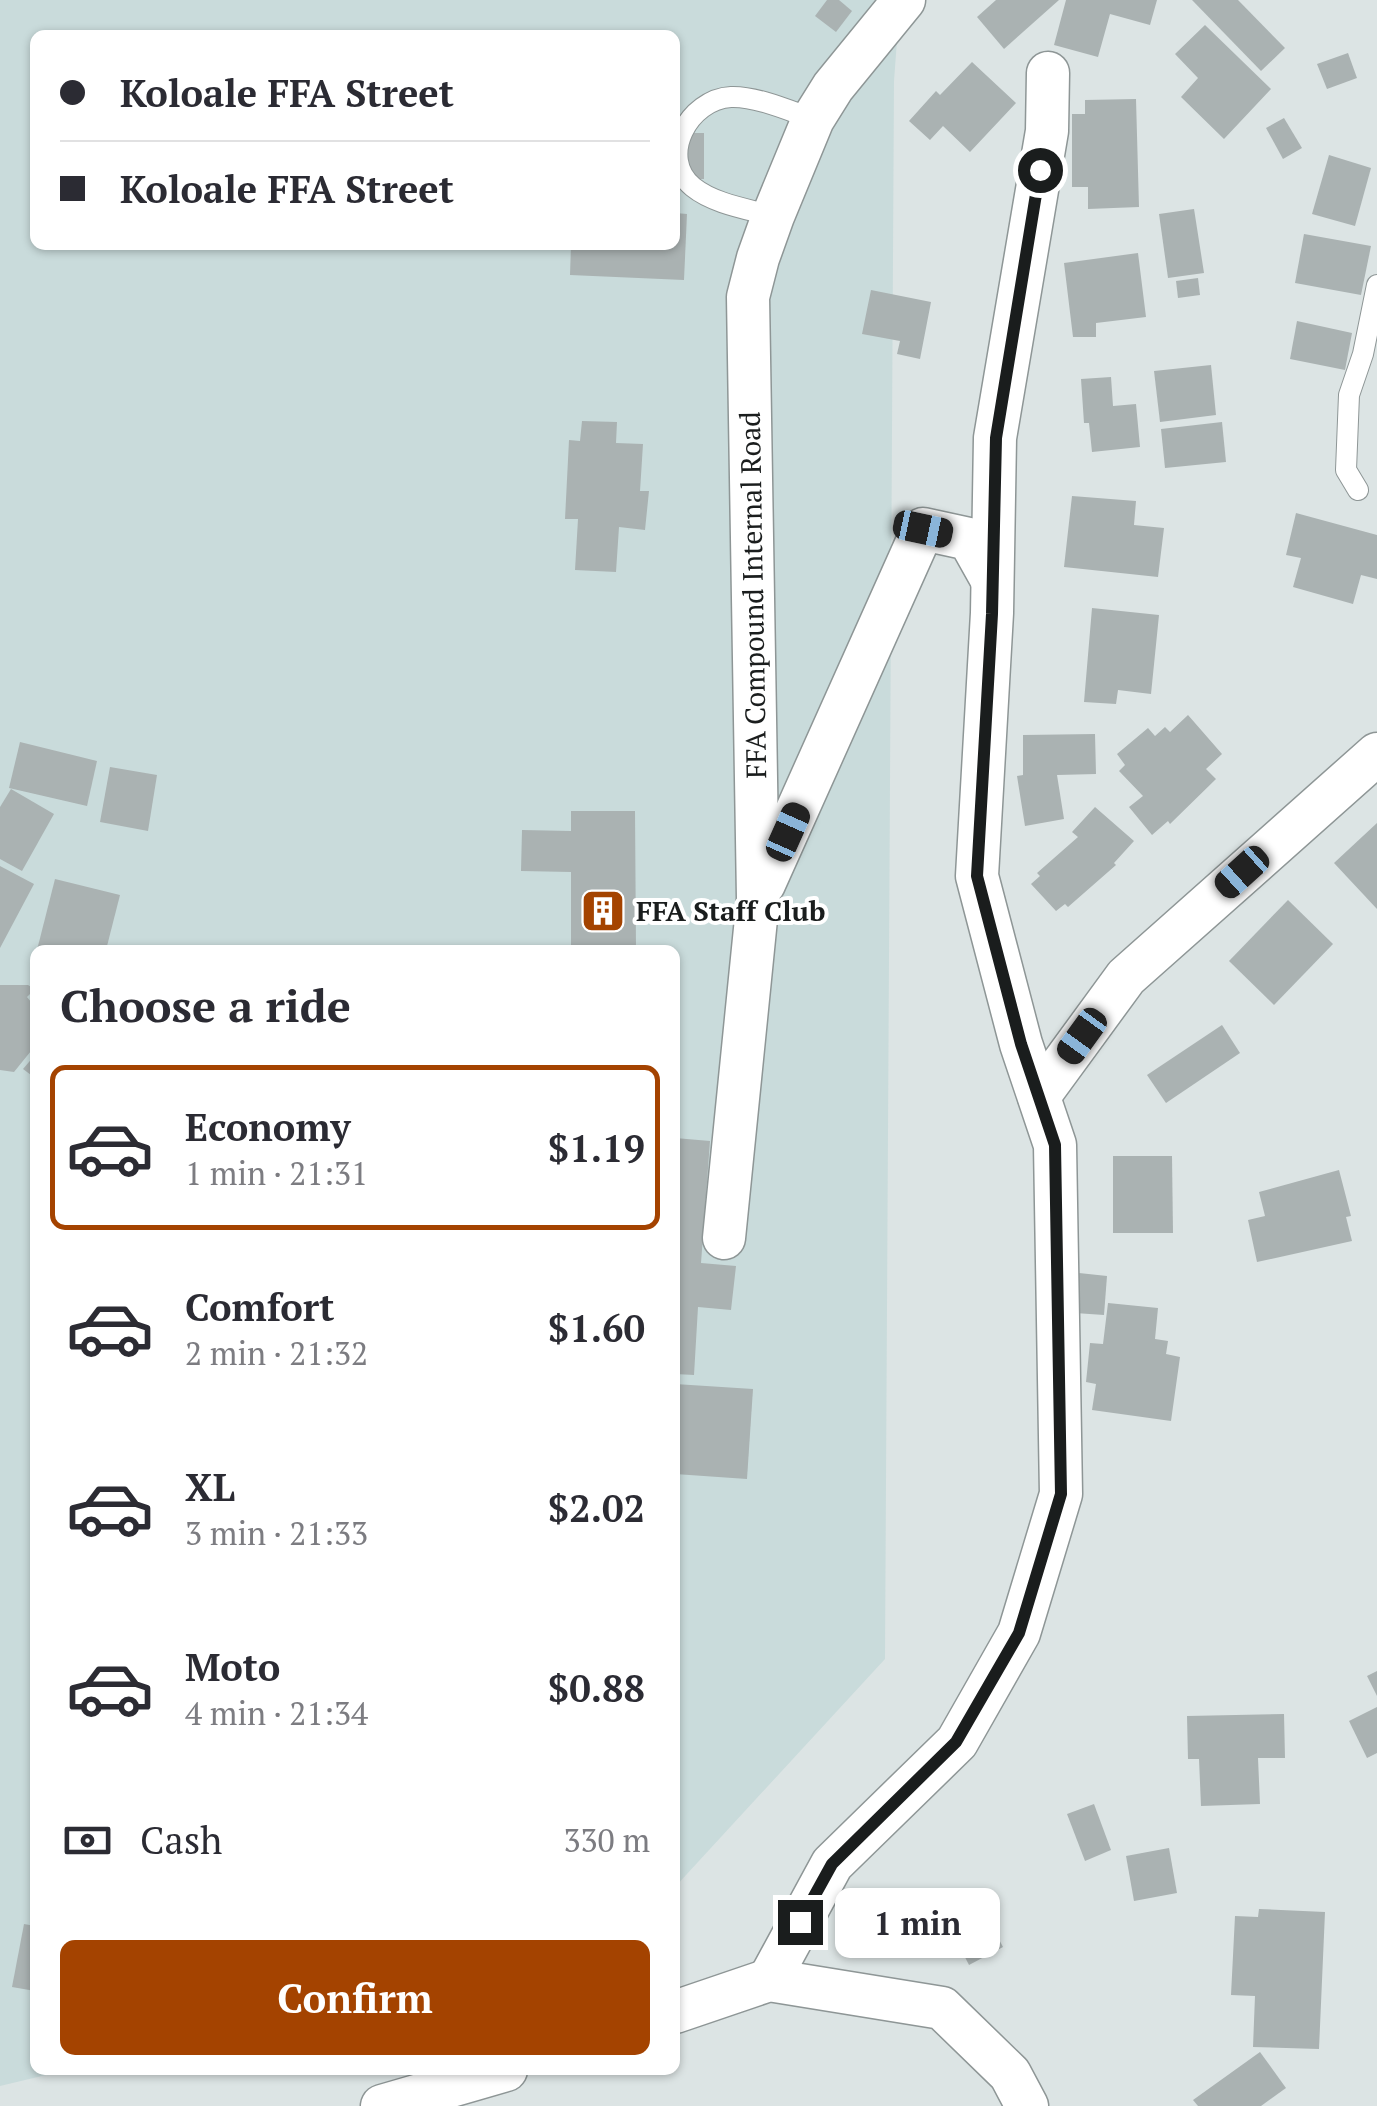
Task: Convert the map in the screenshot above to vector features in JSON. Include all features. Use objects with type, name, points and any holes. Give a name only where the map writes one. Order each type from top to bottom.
[{"type":"street","name":"FFA Compound Internal Road","points":[[724,1238],[758,899],[748,297],[774,216],[823,103],[904,0]]},
{"type":"street","points":[[769,1980],[832,1864],[956,1742],[1019,1633],[1061,1494],[1055,1145],[1021,1044],[977,876],[996,438],[1047,131],[1048,73]]},
{"type":"street","points":[[758,899],[923,529],[969,539],[992,580]]},
{"type":"street","points":[[1039,1096],[1126,977],[1377,754]]},
{"type":"street","points":[[680,2010],[769,1980],[942,2008],[1010,2074],[1026,2106]]},
{"type":"street","points":[[382,2106],[489,2075]]},
{"type":"lane","points":[[680,140],[694,114],[705,104],[729,97],[823,103]]},
{"type":"lane","points":[[680,170],[690,185],[717,200],[774,216]]},
{"type":"lane","points":[[1358,490],[1346,470],[1349,395],[1377,285]]},
{"type":"shaded area","points":[[0,0],[900,0],[894,81],[885,1659],[680,1882],[680,945],[30,945],[30,2075],[46,2075],[0,2086]]},
{"type":"building","points":[[827,0],[839,0],[852,11],[836,32],[815,16]]},
{"type":"building","points":[[996,0],[1059,0],[1004,49],[977,17]]},
{"type":"building","points":[[1066,0],[1157,0],[1150,25],[1110,14],[1098,57],[1054,45]]},
{"type":"building","points":[[1192,0],[1238,0],[1285,48],[1261,71]]},
{"type":"building","points":[[1205,25],[1271,89],[1224,139],[1181,97],[1198,78],[1175,54]]},
{"type":"building","points":[[1348,53],[1357,78],[1327,89],[1317,64]]},
{"type":"building","points":[[972,62],[1016,103],[970,152],[943,126],[930,140],[909,121],[936,91],[940,95]]},
{"type":"building","points":[[1136,99],[1139,207],[1088,209],[1088,187],[1072,187],[1072,114],[1085,114],[1085,100]]},
{"type":"building","points":[[1284,118],[1302,148],[1283,159],[1266,128]]},
{"type":"building","points":[[680,133],[704,133],[704,179],[680,179]]},
{"type":"building","points":[[1329,155],[1371,168],[1355,226],[1312,214]]},
{"type":"building","points":[[1194,209],[1204,273],[1168,278],[1159,214]]},
{"type":"building","points":[[680,213],[687,214],[684,280],[570,275],[571,250],[680,250]]},
{"type":"building","points":[[1304,234],[1371,246],[1361,295],[1295,283]]},
{"type":"building","points":[[1138,253],[1146,317],[1096,323],[1096,337],[1073,337],[1064,263]]},
{"type":"building","points":[[1198,278],[1200,295],[1178,298],[1176,281]]},
{"type":"building","points":[[871,290],[931,302],[920,359],[897,354],[900,341],[862,334]]},
{"type":"building","points":[[1297,321],[1352,333],[1345,370],[1290,359]]},
{"type":"building","points":[[1211,365],[1216,415],[1160,422],[1154,371]]},
{"type":"building","points":[[1111,377],[1113,406],[1136,404],[1140,447],[1092,452],[1089,423],[1084,423],[1081,379]]},
{"type":"building","points":[[582,421],[617,422],[616,443],[643,444],[640,491],[649,491],[645,530],[619,527],[616,572],[575,570],[578,519],[565,519],[569,440],[580,441]]},
{"type":"building","points":[[1222,422],[1226,462],[1165,468],[1161,429]]},
{"type":"building","points":[[1072,496],[1136,501],[1134,525],[1164,528],[1158,577],[1064,567]]},
{"type":"building","points":[[1296,513],[1377,535],[1377,579],[1361,575],[1353,604],[1293,587],[1301,558],[1286,555]]},
{"type":"building","points":[[1092,608],[1159,615],[1151,694],[1118,690],[1116,704],[1084,702]]},
{"type":"building","points":[[1188,715],[1222,754],[1206,769],[1216,779],[1170,824],[1168,821],[1152,835],[1129,807],[1143,796],[1119,771],[1125,765],[1117,754],[1148,728],[1155,736],[1165,727],[1170,732]]},
{"type":"building","points":[[1095,734],[1096,774],[1057,775],[1064,819],[1025,826],[1017,776],[1023,775],[1023,735]]},
{"type":"building","points":[[20,742],[97,761],[87,806],[9,788]]},
{"type":"building","points":[[110,767],[157,775],[148,831],[100,822]]},
{"type":"building","points":[[11,789],[54,814],[22,871],[0,859],[0,807]]},
{"type":"building","points":[[1095,807],[1134,841],[1116,865],[1068,907],[1065,904],[1056,911],[1031,884],[1040,876],[1037,873],[1078,837],[1072,832]]},
{"type":"building","name":"FFA Staff Club","points":[[571,811],[635,811],[636,945],[571,945],[571,872],[521,871],[522,830],[571,831]]},
{"type":"building","points":[[1377,823],[1377,909],[1334,863]]},
{"type":"building","points":[[0,866],[34,884],[0,948]]},
{"type":"building","points":[[55,879],[120,895],[107,945],[38,945]]},
{"type":"building","points":[[1288,900],[1333,944],[1274,1005],[1229,961]]},
{"type":"building","points":[[0,985],[28,985],[30,1052],[14,1072],[0,1070]]},
{"type":"building","points":[[1222,1025],[1240,1053],[1166,1103],[1147,1075]]},
{"type":"building","points":[[680,1138],[710,1141],[701,1263],[736,1266],[731,1310],[698,1307],[694,1375],[680,1374]]},
{"type":"building","points":[[1113,1156],[1172,1156],[1173,1233],[1113,1233]]},
{"type":"building","points":[[1339,1170],[1351,1216],[1346,1217],[1352,1241],[1257,1262],[1248,1220],[1265,1216],[1259,1192]]},
{"type":"building","points":[[1079,1273],[1107,1276],[1104,1315],[1075,1313]]},
{"type":"building","points":[[1108,1303],[1158,1308],[1155,1339],[1168,1341],[1166,1354],[1180,1357],[1171,1421],[1092,1410],[1096,1384],[1086,1382],[1090,1343],[1103,1344]]},
{"type":"building","points":[[680,1384],[753,1389],[747,1479],[680,1474]]},
{"type":"building","points":[[1377,1671],[1377,1696],[1367,1676]]},
{"type":"building","points":[[1377,1707],[1377,1753],[1367,1758],[1349,1721]]},
{"type":"building","points":[[1284,1714],[1285,1758],[1258,1758],[1260,1804],[1201,1806],[1199,1759],[1188,1759],[1187,1716]]},
{"type":"building","points":[[1094,1804],[1111,1850],[1085,1861],[1067,1814]]},
{"type":"building","points":[[1169,1848],[1177,1893],[1134,1901],[1126,1856]]},
{"type":"building","points":[[1259,1909],[1325,1912],[1319,2049],[1253,2047],[1255,1996],[1231,1995],[1235,1916],[1258,1917]]},
{"type":"building","points":[[984,1911],[1003,1947],[969,1965],[950,1928]]},
{"type":"building","points":[[24,1924],[30,1925],[30,1990],[12,1987]]},
{"type":"building","points":[[1260,2052],[1286,2088],[1261,2106],[1198,2106],[1193,2100]]},
{"type":"place","name":"FFA Staff Club","points":[[603,911]]},
{"type":"route","points":[[800,1922],[832,1864],[956,1742],[1019,1633],[1061,1494],[1055,1145],[1021,1044],[977,876],[992,614],[996,438],[1040,170]]}]
